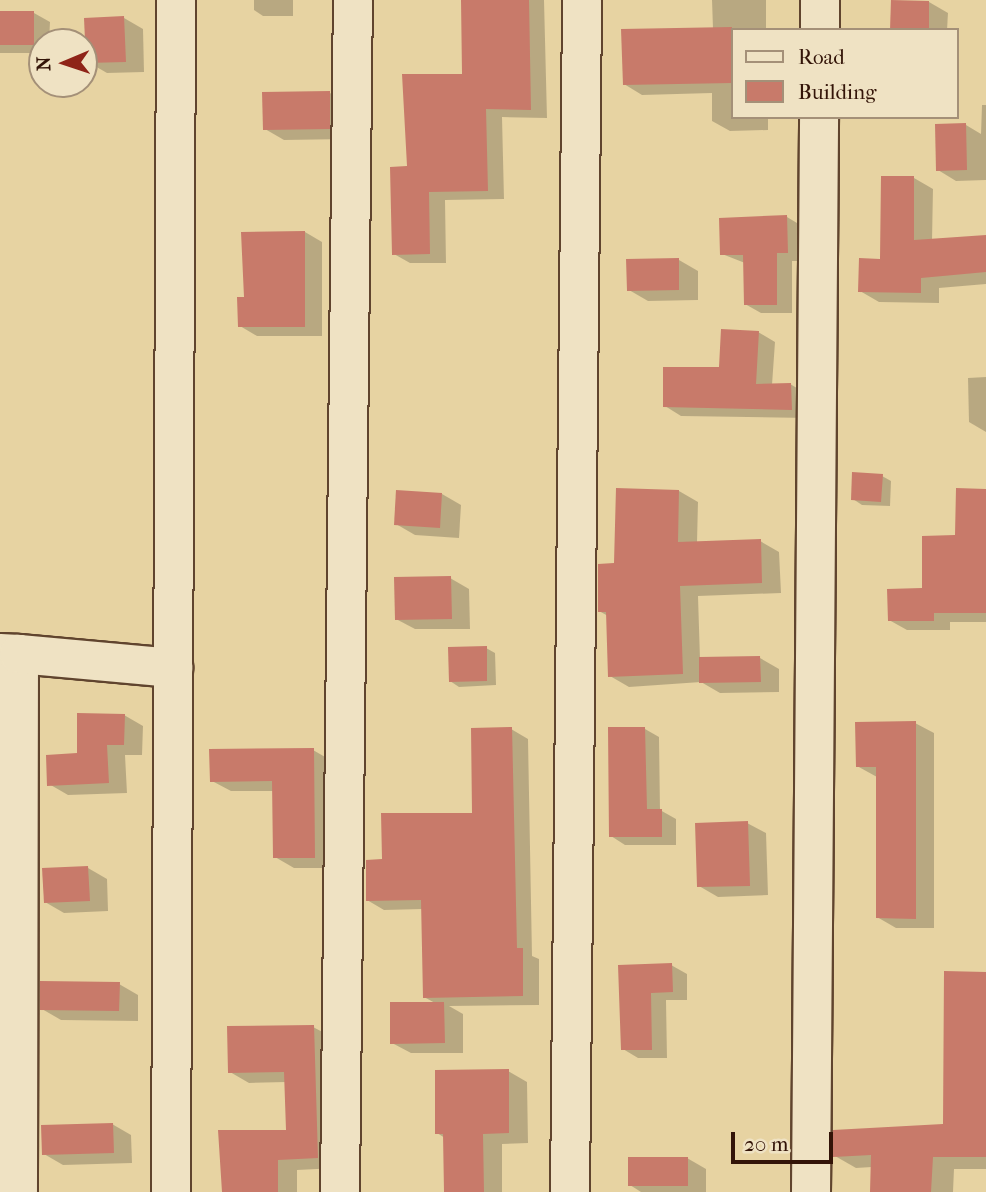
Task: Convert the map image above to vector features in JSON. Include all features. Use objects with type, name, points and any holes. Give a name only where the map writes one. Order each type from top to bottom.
[{"type":"street","points":[[171,1192],[176,0]]},
{"type":"street","points":[[340,1192],[353,0]]},
{"type":"street","points":[[570,1192],[582,0]]},
{"type":"street","points":[[820,0],[820,28]]},
{"type":"street","points":[[811,1192],[820,119]]},
{"type":"street","points":[[18,1192],[9,653],[173,668]]},
{"type":"building","points":[[461,0],[529,0],[531,110],[486,109],[488,191],[429,192],[430,254],[392,255],[390,167],[407,166],[402,74],[462,74]]},
{"type":"building","points":[[891,0],[929,1],[929,28],[890,28]]},
{"type":"building","points":[[0,11],[34,11],[34,28],[28,28],[28,45],[0,45]]},
{"type":"building","points":[[124,16],[126,62],[98,63],[98,28],[84,28],[84,18]]},
{"type":"building","points":[[732,27],[730,83],[623,85],[621,29]]},
{"type":"building","points":[[330,91],[330,129],[263,130],[262,92]]},
{"type":"building","points":[[966,123],[967,170],[936,171],[935,124]]},
{"type":"building","points":[[881,176],[914,176],[914,240],[986,235],[986,272],[921,278],[921,293],[858,292],[859,258],[880,259]]},
{"type":"building","points":[[787,215],[788,253],[777,253],[777,305],[744,305],[743,255],[720,255],[719,218]]},
{"type":"building","points":[[305,231],[305,327],[238,327],[237,297],[244,297],[241,232]]},
{"type":"building","points":[[679,258],[679,290],[627,291],[626,259]]},
{"type":"building","points":[[721,329],[759,331],[756,384],[791,383],[792,410],[663,407],[663,367],[719,367]]},
{"type":"building","points":[[852,472],[883,474],[881,502],[851,500]]},
{"type":"building","points":[[616,488],[679,490],[678,542],[761,539],[762,583],[680,586],[683,674],[608,677],[606,612],[598,612],[598,564],[614,563]]},
{"type":"building","points":[[956,488],[986,489],[986,613],[934,613],[934,621],[888,621],[887,589],[922,588],[922,536],[955,535]]},
{"type":"building","points":[[396,490],[442,493],[440,528],[394,525]]},
{"type":"building","points":[[451,576],[452,619],[395,620],[394,577]]},
{"type":"building","points":[[487,646],[487,681],[449,682],[448,647]]},
{"type":"building","points":[[760,656],[761,682],[699,683],[699,657]]},
{"type":"building","points":[[77,713],[125,714],[124,745],[107,745],[109,783],[47,786],[46,755],[77,753]]},
{"type":"building","points":[[916,721],[916,919],[876,918],[876,767],[856,767],[855,722]]},
{"type":"building","points":[[512,727],[517,948],[523,948],[523,996],[423,998],[421,900],[366,901],[366,860],[382,859],[381,813],[472,813],[471,728]]},
{"type":"building","points":[[608,727],[645,727],[647,809],[662,809],[662,837],[609,837]]},
{"type":"building","points":[[314,748],[315,858],[273,858],[272,781],[210,782],[209,749]]},
{"type":"building","points":[[748,821],[750,886],[697,887],[695,823]]},
{"type":"building","points":[[88,866],[90,901],[44,903],[42,868]]},
{"type":"building","points":[[672,963],[673,992],[651,993],[652,1050],[621,1050],[618,965]]},
{"type":"building","points":[[944,971],[986,972],[986,1157],[933,1157],[931,1192],[870,1192],[871,1155],[833,1157],[833,1130],[943,1124]]},
{"type":"building","points":[[40,981],[120,982],[119,1011],[40,1010]]},
{"type":"building","points":[[390,1002],[444,1002],[445,1043],[390,1044]]},
{"type":"building","points":[[314,1025],[318,1158],[278,1160],[278,1192],[222,1192],[218,1130],[286,1130],[284,1072],[228,1073],[227,1026]]},
{"type":"building","points":[[509,1069],[509,1133],[483,1134],[484,1192],[444,1192],[443,1134],[435,1134],[435,1070]]},
{"type":"building","points":[[113,1123],[114,1153],[42,1155],[41,1125]]},
{"type":"building","points":[[628,1157],[688,1157],[688,1186],[628,1186]]}]
